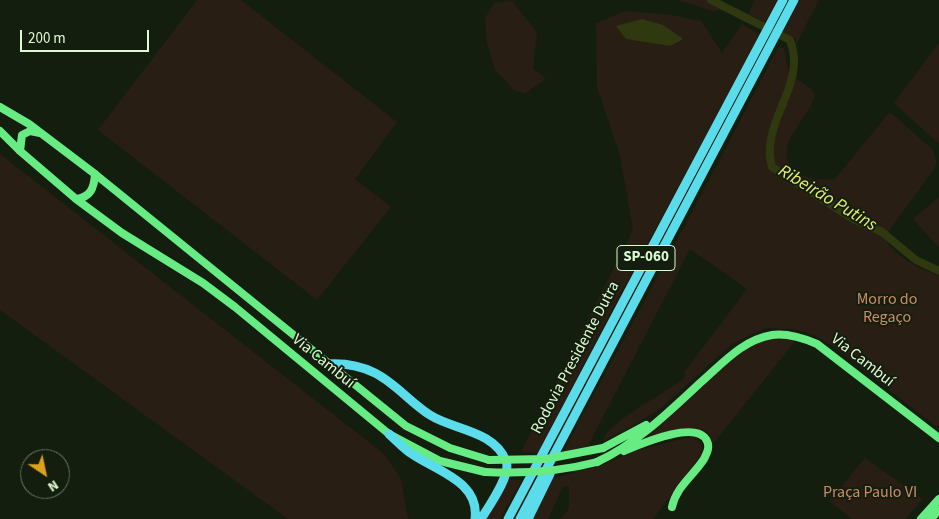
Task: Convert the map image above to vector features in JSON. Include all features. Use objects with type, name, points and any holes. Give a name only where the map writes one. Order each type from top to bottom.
[{"type":"highway","name":"Rodovia Presidente Dutra","points":[[520,519],[764,46],[780,14],[783,0]]},
{"type":"highway","name":"Rodovia Presidente Dutra","points":[[780,14],[794,0]]},
{"type":"highway","name":"Rodovia Presidente Dutra","points":[[508,519],[764,46]]},
{"type":"highway","points":[[327,364],[358,367],[376,374],[430,415],[471,431],[501,452],[507,461],[507,474],[482,519]]},
{"type":"highway","points":[[528,519],[600,367]]},
{"type":"highway","points":[[389,434],[411,454],[462,484],[474,500],[475,519]]},
{"type":"highway","points":[[502,519],[540,458]]},
{"type":"main road","name":"Via Cambuí","points":[[0,107],[29,124],[95,174],[327,364],[406,426],[450,448],[489,460],[546,459],[570,456],[603,448],[665,414]]},
{"type":"main road","name":"Via Cambuí","points":[[0,131],[20,151],[76,199],[122,234],[188,273],[235,307],[389,434],[440,460],[485,472],[525,474],[570,469],[597,462],[613,455],[665,414],[742,346],[771,335],[786,335],[805,339],[828,352],[939,438]]},
{"type":"main road","points":[[20,151],[19,144],[22,135],[30,131],[40,133]]},
{"type":"main road","points":[[76,199],[82,198],[91,192],[95,174]]},
{"type":"main road","points":[[613,455],[659,438],[689,432],[697,432],[704,436],[708,443],[708,450],[704,458],[675,494],[672,507]]},
{"type":"main road","points":[[921,519],[939,499]]},
{"type":"main road","points":[[931,519],[939,510]]},
{"type":"green space","points":[[197,0],[241,0],[397,122],[355,179],[391,207],[317,300],[98,130]]},
{"type":"green space","points":[[678,0],[711,0],[728,9],[712,11]]},
{"type":"green space","points":[[755,0],[777,0],[765,23],[748,14]]},
{"type":"green space","points":[[800,0],[819,0],[796,45],[795,38],[782,34]]},
{"type":"green space","points":[[512,1],[537,32],[533,68],[546,78],[525,94],[514,90],[495,70],[487,44],[485,18],[494,3]]},
{"type":"green space","points":[[625,11],[672,15],[701,21],[722,53],[742,24],[760,35],[620,295],[538,453],[521,452],[633,230],[620,156],[597,87],[596,23]]},
{"type":"green space","points":[[939,43],[939,144],[894,103]]},
{"type":"green space","name":"Morro do Regaço","points":[[778,47],[784,48],[789,74],[811,89],[815,94],[812,103],[789,141],[788,161],[799,173],[814,179],[835,179],[888,114],[891,113],[932,149],[937,161],[934,169],[889,231],[887,242],[904,259],[939,276],[939,426],[934,425],[834,347],[814,335],[793,329],[765,328],[732,344],[660,409],[603,441],[607,433],[626,416],[685,377],[685,371],[747,289],[690,249],[588,446],[563,452],[699,199]]},
{"type":"green space","points":[[0,154],[384,454],[401,479],[408,519],[288,519],[0,310]]},
{"type":"green space","points":[[939,197],[939,248],[913,219]]},
{"type":"green space","points":[[783,337],[796,340],[712,445],[709,434],[695,428],[674,430],[637,441],[743,348],[771,338]]},
{"type":"green space","points":[[694,436],[702,444],[701,455],[653,519],[560,519],[569,509],[569,486],[563,487],[548,519],[533,519],[553,478],[604,465],[633,451]]},
{"type":"green space","name":"Praça Paulo VI","points":[[865,458],[923,499],[905,519],[852,519],[829,501]]},
{"type":"green space","points":[[505,479],[522,480],[500,519],[483,519]]},
{"type":"shaded area","points":[[642,19],[663,25],[683,39],[670,46],[626,39],[616,26]]},
{"type":"waterway","name":"Ribeirão Putins","points":[[711,0],[790,40],[794,57],[793,73],[771,139],[772,167],[853,219],[882,232],[916,260],[939,271]]}]
